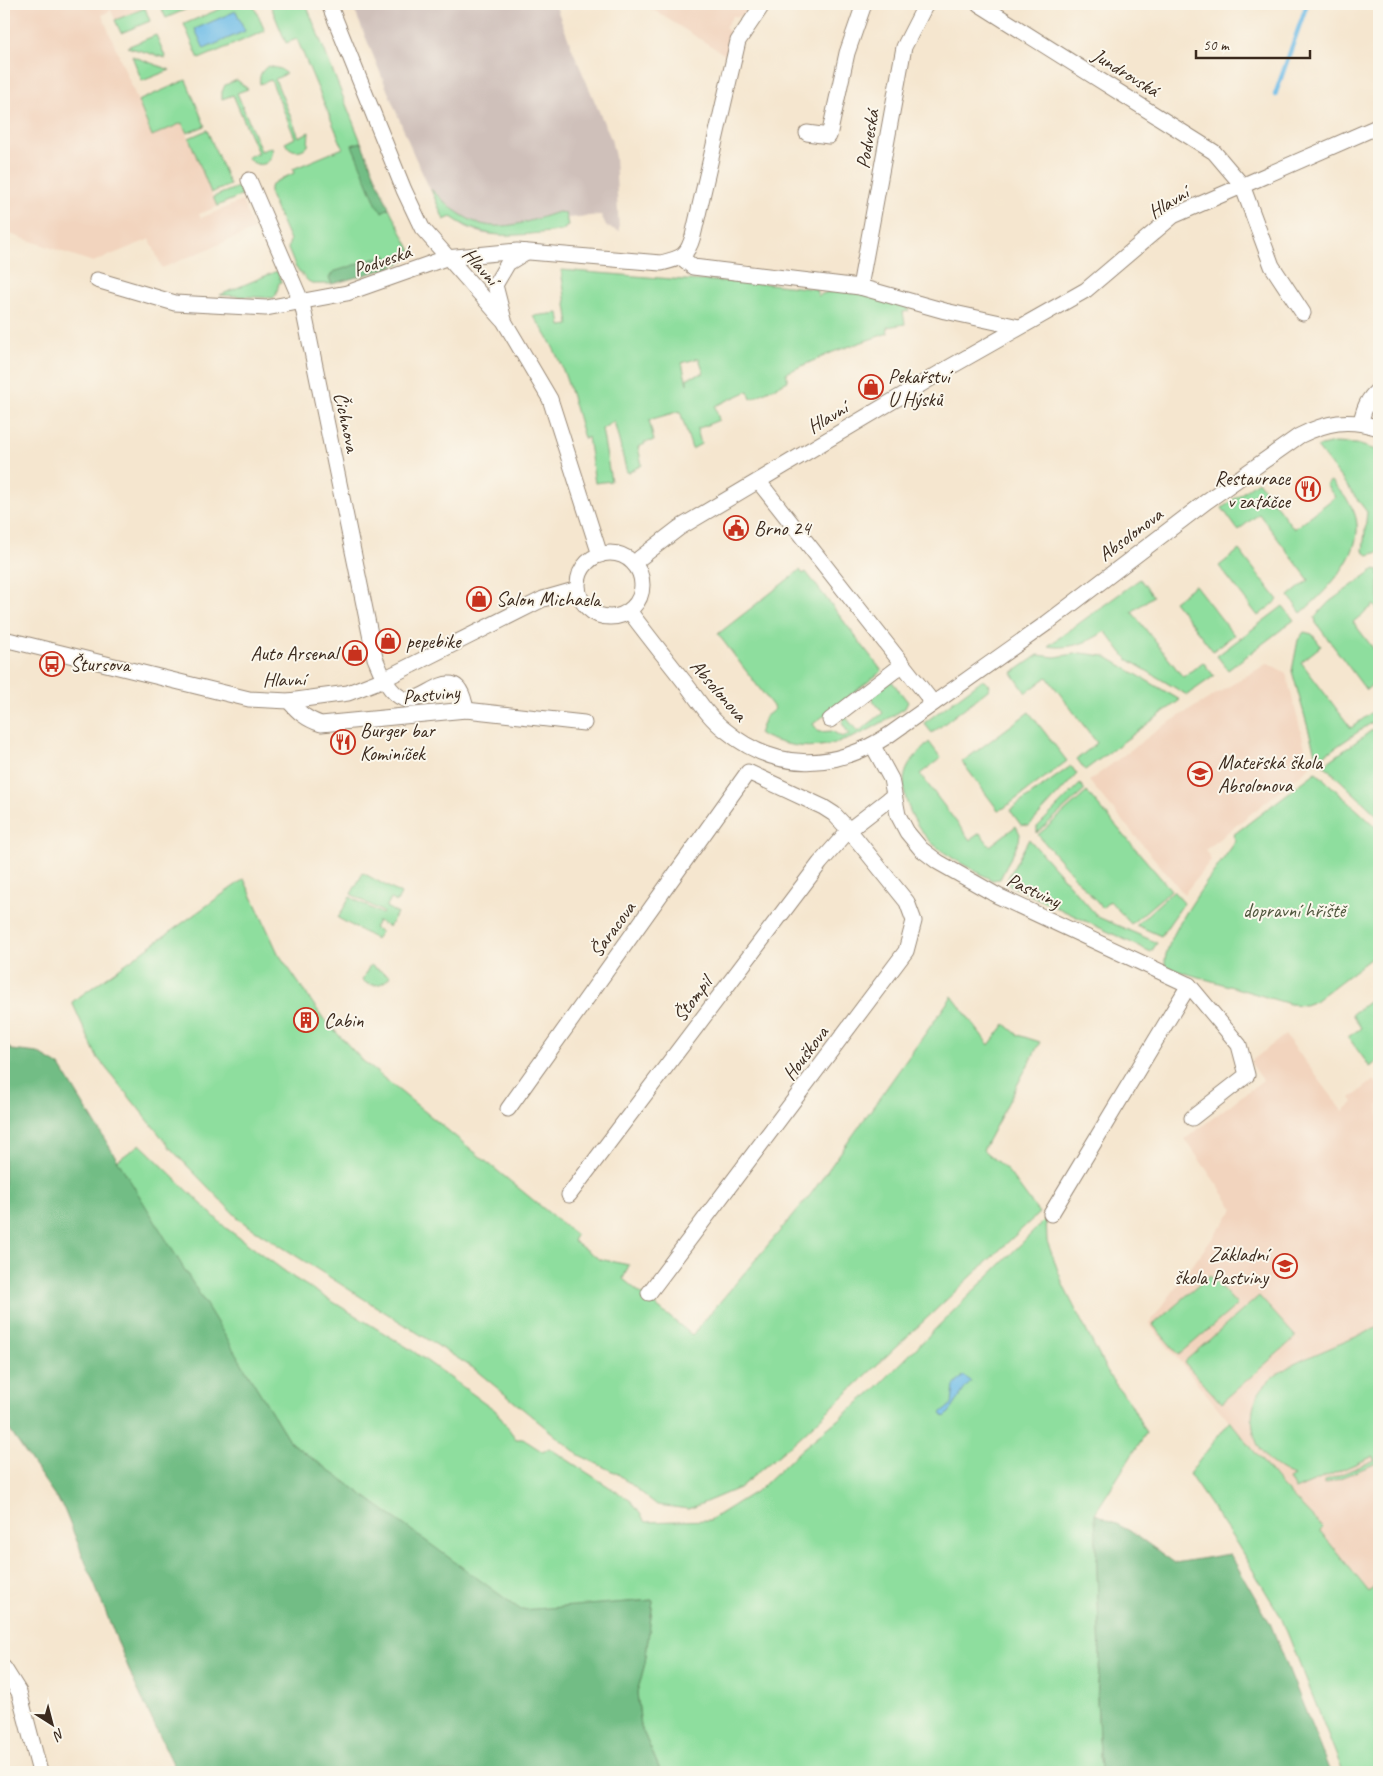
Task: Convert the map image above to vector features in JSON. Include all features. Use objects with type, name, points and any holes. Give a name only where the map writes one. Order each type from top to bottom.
[{"type":"street","name":"Hlavní","points":[[329,4],[404,190],[422,228],[446,258],[504,321],[550,399],[600,555]]},
{"type":"street","points":[[763,4],[738,41],[693,236],[689,249],[681,258],[694,267],[860,286],[945,310],[1019,327]]},
{"type":"street","points":[[807,133],[830,136],[847,52],[864,4]]},
{"type":"street","name":"Podveská","points":[[860,286],[904,47],[926,4]]},
{"type":"street","name":"Jundrovská","points":[[979,4],[1214,152],[1242,185]]},
{"type":"street","name":"Hlavní","points":[[635,564],[679,528],[1019,327],[1086,290],[1174,216],[1379,126]]},
{"type":"street","name":"Čichnova","points":[[249,180],[302,303],[375,658],[384,679]]},
{"type":"street","points":[[1242,185],[1272,266],[1303,313]]},
{"type":"street","name":"Podveská","points":[[97,280],[175,303],[266,308],[302,303],[346,293],[446,258],[527,252],[661,264],[681,258]]},
{"type":"street","points":[[504,321],[496,285],[508,263],[527,252]]},
{"type":"street","points":[[1361,422],[1365,406],[1372,394],[1379,389]]},
{"type":"street","name":"Absolonova","points":[[630,612],[709,714],[723,729],[746,745],[783,760],[827,762],[847,757],[873,746],[1047,623],[1131,558],[1284,445],[1314,429],[1345,422],[1361,422],[1379,428]]},
{"type":"street","points":[[759,482],[933,703]]},
{"type":"street","points":[[611,553],[620,555],[635,564],[640,573],[642,592],[638,602],[630,612],[611,618],[593,613],[580,598],[578,589],[579,578],[590,559],[611,553]]},
{"type":"street","name":"Hlavní","points":[[4,639],[249,699],[289,701],[340,694],[384,679],[543,599],[578,589]]},
{"type":"street","points":[[830,720],[902,666]]},
{"type":"street","points":[[384,679],[403,699],[411,700],[434,687],[446,684],[454,686],[463,697],[466,710]]},
{"type":"street","name":"Pastviny","points":[[289,701],[298,712],[310,720],[324,724],[466,710],[584,723]]},
{"type":"street","name":"Pastviny","points":[[873,746],[888,772],[898,815],[907,832],[920,849],[938,862],[998,896],[1189,985],[1239,1045],[1248,1074],[1192,1118]]},
{"type":"street","name":"Šaracova","points":[[508,1109],[748,772],[824,807],[834,814],[849,830]]},
{"type":"street","points":[[849,830],[894,796]]},
{"type":"street","name":"Štompil","points":[[569,1194],[820,863],[849,830]]},
{"type":"street","name":"Houškova","points":[[649,1293],[906,951],[914,920],[907,902],[849,830]]},
{"type":"street","points":[[1050,1214],[1189,985]]},
{"type":"street","points":[[4,1668],[19,1692],[40,1772]]},
{"type":"shaded area","points":[[4,4],[143,4],[145,8],[115,20],[111,10],[102,15],[152,135],[182,123],[217,207],[199,214],[201,218],[242,201],[254,230],[162,268],[150,239],[93,262],[4,232]]},
{"type":"shaded area","points":[[352,4],[555,4],[611,139],[615,157],[619,231],[607,227],[601,215],[568,218],[566,229],[562,231],[497,235],[483,234],[467,228],[451,217],[444,220],[414,155]]},
{"type":"shaded area","points":[[644,4],[755,4],[744,17],[733,16],[725,27],[732,36],[727,56]]},
{"type":"shaded area","name":"Mateřská škola Absolonova","points":[[1268,663],[1286,673],[1310,767],[1205,850],[1211,860],[1184,894],[1089,781],[1163,726]]},
{"type":"shaded area","name":"Základní škola Pastviny","points":[[1285,1035],[1343,1111],[1354,1102],[1351,1098],[1374,1080],[1377,1084],[1379,1083],[1379,1582],[1370,1592],[1320,1531],[1322,1527],[1281,1485],[1149,1324],[1234,1209],[1185,1139],[1263,1080],[1250,1062]]},
{"type":"green space","points":[[159,4],[198,4],[166,18]]},
{"type":"green space","points":[[232,4],[253,4],[265,31],[199,59],[184,24]]},
{"type":"green space","points":[[270,4],[306,4],[361,142],[352,145],[387,210],[389,208],[411,251],[407,260],[389,268],[392,264],[390,259],[329,278],[332,284],[314,284],[308,281],[296,268],[288,249],[290,240],[270,195],[270,187],[275,182],[294,173],[293,169],[343,148],[297,39],[286,43]]},
{"type":"green space","points":[[145,8],[150,21],[121,33],[115,20]]},
{"type":"green space","points":[[156,35],[166,58],[127,47]]},
{"type":"green space","points":[[132,56],[170,70],[142,81]]},
{"type":"green space","points":[[268,66],[281,69],[286,74],[275,79],[299,137],[309,132],[308,146],[301,150],[293,150],[285,143],[295,138],[271,80],[260,84],[261,74]]},
{"type":"green space","points":[[186,80],[205,126],[187,133],[182,123],[152,136],[138,101]]},
{"type":"green space","points":[[237,80],[248,89],[237,93],[261,151],[272,147],[271,158],[265,164],[256,164],[247,157],[258,153],[233,95],[222,99],[225,85]]},
{"type":"green space","points":[[207,130],[230,185],[211,193],[189,138]]},
{"type":"green space","points":[[361,142],[389,208],[382,212],[378,208],[352,145]]},
{"type":"green space","points":[[243,185],[247,193],[217,206],[213,197]]},
{"type":"green space","points":[[431,189],[462,215],[490,226],[520,223],[558,212],[565,213],[568,225],[562,231],[518,235],[492,234],[479,231],[451,217],[444,220]]},
{"type":"green space","points":[[386,255],[392,264],[389,268],[332,284],[329,278],[333,272]]},
{"type":"green space","points":[[561,270],[684,280],[751,282],[816,289],[818,296],[828,292],[850,292],[908,307],[909,311],[903,312],[905,324],[887,327],[888,333],[833,352],[786,373],[788,381],[751,399],[748,391],[715,406],[719,420],[697,429],[701,444],[692,449],[680,411],[649,420],[654,441],[644,442],[645,444],[638,447],[642,465],[627,473],[614,421],[602,429],[611,481],[595,483],[588,437],[585,439],[583,435],[558,358],[543,329],[533,316],[559,313],[561,326],[569,325]],"holes":[[[699,358],[704,373],[687,378],[687,384],[682,363]]]},
{"type":"green space","points":[[277,271],[281,282],[273,298],[220,295]]},
{"type":"green space","points":[[1334,443],[1357,444],[1379,451],[1379,552],[1368,555],[1363,551],[1367,512],[1317,447]]},
{"type":"green space","points":[[1258,481],[1294,529],[1335,497],[1326,485],[1331,481],[1347,500],[1354,512],[1357,526],[1356,540],[1351,554],[1333,581],[1301,613],[1289,596],[1309,580],[1259,514],[1238,530],[1222,508]]},
{"type":"green space","points":[[1239,550],[1278,600],[1258,616],[1219,566]]},
{"type":"green space","points":[[1375,569],[1379,571],[1379,611],[1374,605],[1353,622],[1379,656],[1379,679],[1366,690],[1316,623],[1315,617],[1329,602]]},
{"type":"green space","points":[[800,570],[803,574],[806,572],[882,671],[813,724],[819,732],[832,731],[842,737],[849,734],[842,723],[845,716],[858,732],[883,713],[869,695],[890,679],[908,702],[905,708],[870,729],[835,743],[817,746],[799,746],[779,742],[759,734],[765,717],[775,709],[718,634]]},
{"type":"green space","points":[[1140,579],[1153,596],[1132,612],[1183,677],[1203,662],[1214,676],[1187,695],[1127,659],[1105,631],[1093,639],[1071,646],[1048,646]]},
{"type":"green space","points":[[1195,585],[1234,635],[1213,651],[1174,601]]},
{"type":"green space","points":[[1283,606],[1294,620],[1228,670],[1217,656]]},
{"type":"green space","points":[[1304,632],[1312,634],[1321,646],[1301,662],[1351,728],[1372,712],[1377,719],[1317,760],[1292,671],[1298,640]]},
{"type":"green space","points":[[1081,653],[1105,656],[1180,700],[1085,770],[1077,759],[1097,743],[1047,677],[1026,693],[1012,673],[1038,655],[1055,657]]},
{"type":"green space","points":[[982,680],[990,685],[988,690],[932,733],[924,723]]},
{"type":"green space","points":[[1029,712],[1067,761],[1004,808],[998,810],[962,762]]},
{"type":"green space","points":[[1379,725],[1379,817],[1324,765]]},
{"type":"green space","points":[[929,742],[941,758],[920,774],[970,840],[980,833],[990,846],[1016,826],[1020,834],[1019,841],[1000,879],[992,880],[947,854],[926,837],[914,818],[905,796],[905,775],[911,762]]},
{"type":"green space","points":[[1071,766],[1077,774],[1029,826],[1021,825],[1010,810]]},
{"type":"green space","name":"dopravní hřiště","points":[[1316,772],[1379,830],[1379,952],[1315,1001],[1305,1005],[1290,1004],[1168,968],[1165,965],[1166,953],[1172,937],[1205,884],[1236,841],[1233,835]]},
{"type":"green space","points":[[1080,784],[1085,790],[1037,833],[1037,827]]},
{"type":"green space","points":[[1087,792],[1171,890],[1131,924],[1110,901],[1102,908],[1038,835]]},
{"type":"green space","points":[[1029,839],[1098,917],[1157,943],[1151,952],[1009,885],[1008,878]]},
{"type":"green space","points":[[363,873],[401,894],[397,902],[391,899],[386,907],[397,913],[389,927],[378,921],[374,928],[381,932],[376,939],[338,918],[350,897],[382,914],[383,912],[351,894]]},
{"type":"green space","points":[[244,879],[278,953],[323,1018],[363,1061],[576,1235],[573,1241],[599,1259],[629,1265],[623,1279],[692,1335],[811,1194],[952,996],[989,1045],[1005,1024],[1018,1035],[1040,1042],[983,1150],[1007,1170],[1039,1213],[798,1439],[739,1488],[689,1509],[657,1505],[618,1474],[579,1455],[473,1368],[241,1221],[172,1150],[97,1057],[72,1002]]},
{"type":"green space","points":[[1173,891],[1184,903],[1161,936],[1136,925]]},
{"type":"green space","points":[[370,965],[390,976],[384,982],[377,985],[366,983],[362,980]]},
{"type":"green space","points":[[1379,994],[1379,1060],[1370,1067],[1348,1037],[1361,1028],[1352,1014]]},
{"type":"green space","points":[[4,1040],[11,1050],[38,1053],[60,1066],[290,1442],[521,1610],[653,1600],[645,1663],[637,1693],[641,1727],[661,1772],[177,1772],[134,1682],[64,1509],[4,1422]]},
{"type":"green space","points":[[140,1144],[226,1228],[294,1278],[410,1349],[495,1410],[516,1439],[523,1439],[543,1452],[549,1448],[631,1501],[646,1522],[710,1520],[761,1488],[802,1449],[873,1391],[1046,1219],[1047,1241],[1064,1287],[1110,1377],[1131,1404],[1146,1433],[1095,1513],[1100,1656],[1097,1699],[1101,1772],[661,1772],[641,1727],[637,1693],[645,1663],[653,1600],[521,1611],[290,1442],[117,1161]]},
{"type":"green space","points":[[1210,1275],[1237,1305],[1179,1355],[1153,1325]]},
{"type":"green space","points":[[1259,1296],[1296,1337],[1221,1403],[1184,1362]]},
{"type":"green space","points":[[1379,1327],[1379,1469],[1377,1463],[1325,1484],[1325,1481],[1375,1460],[1374,1456],[1295,1490],[1289,1479],[1294,1476],[1280,1469],[1268,1459],[1256,1441],[1252,1416],[1255,1402],[1261,1390],[1270,1380],[1295,1364]]},
{"type":"green space","points":[[1230,1421],[1281,1485],[1323,1528],[1320,1531],[1369,1592],[1379,1582],[1379,1772],[1343,1772],[1281,1617],[1237,1544],[1189,1474]]},
{"type":"green space","points":[[1095,1513],[1130,1531],[1175,1563],[1230,1554],[1270,1623],[1330,1772],[1101,1772],[1097,1699],[1100,1656]]},
{"type":"water","points":[[236,11],[245,31],[204,49],[195,29]]},
{"type":"water","points":[[964,1375],[971,1382],[945,1417],[941,1413],[952,1404],[954,1386]]},
{"type":"waterway","points":[[1275,95],[1307,4]]},
{"type":"place","name":"Pekařství U Hýsků","points":[[871,387]]},
{"type":"place","name":"Restaurace v zatáčce","points":[[1308,489]]},
{"type":"place","name":"Brno 24","points":[[736,528]]},
{"type":"place","name":"Salon Michaela","points":[[479,599]]},
{"type":"place","name":"pepebike","points":[[388,641]]},
{"type":"place","name":"Auto Arsenal","points":[[355,653]]},
{"type":"place","name":"Štursova","points":[[52,664]]},
{"type":"place","name":"Burger bar Kominíček","points":[[343,742]]},
{"type":"place","name":"Mateřská škola Absolonova","points":[[1200,774]]},
{"type":"place","name":"Cabin","points":[[306,1020]]},
{"type":"place","name":"Základní škola Pastviny","points":[[1285,1266]]}]
